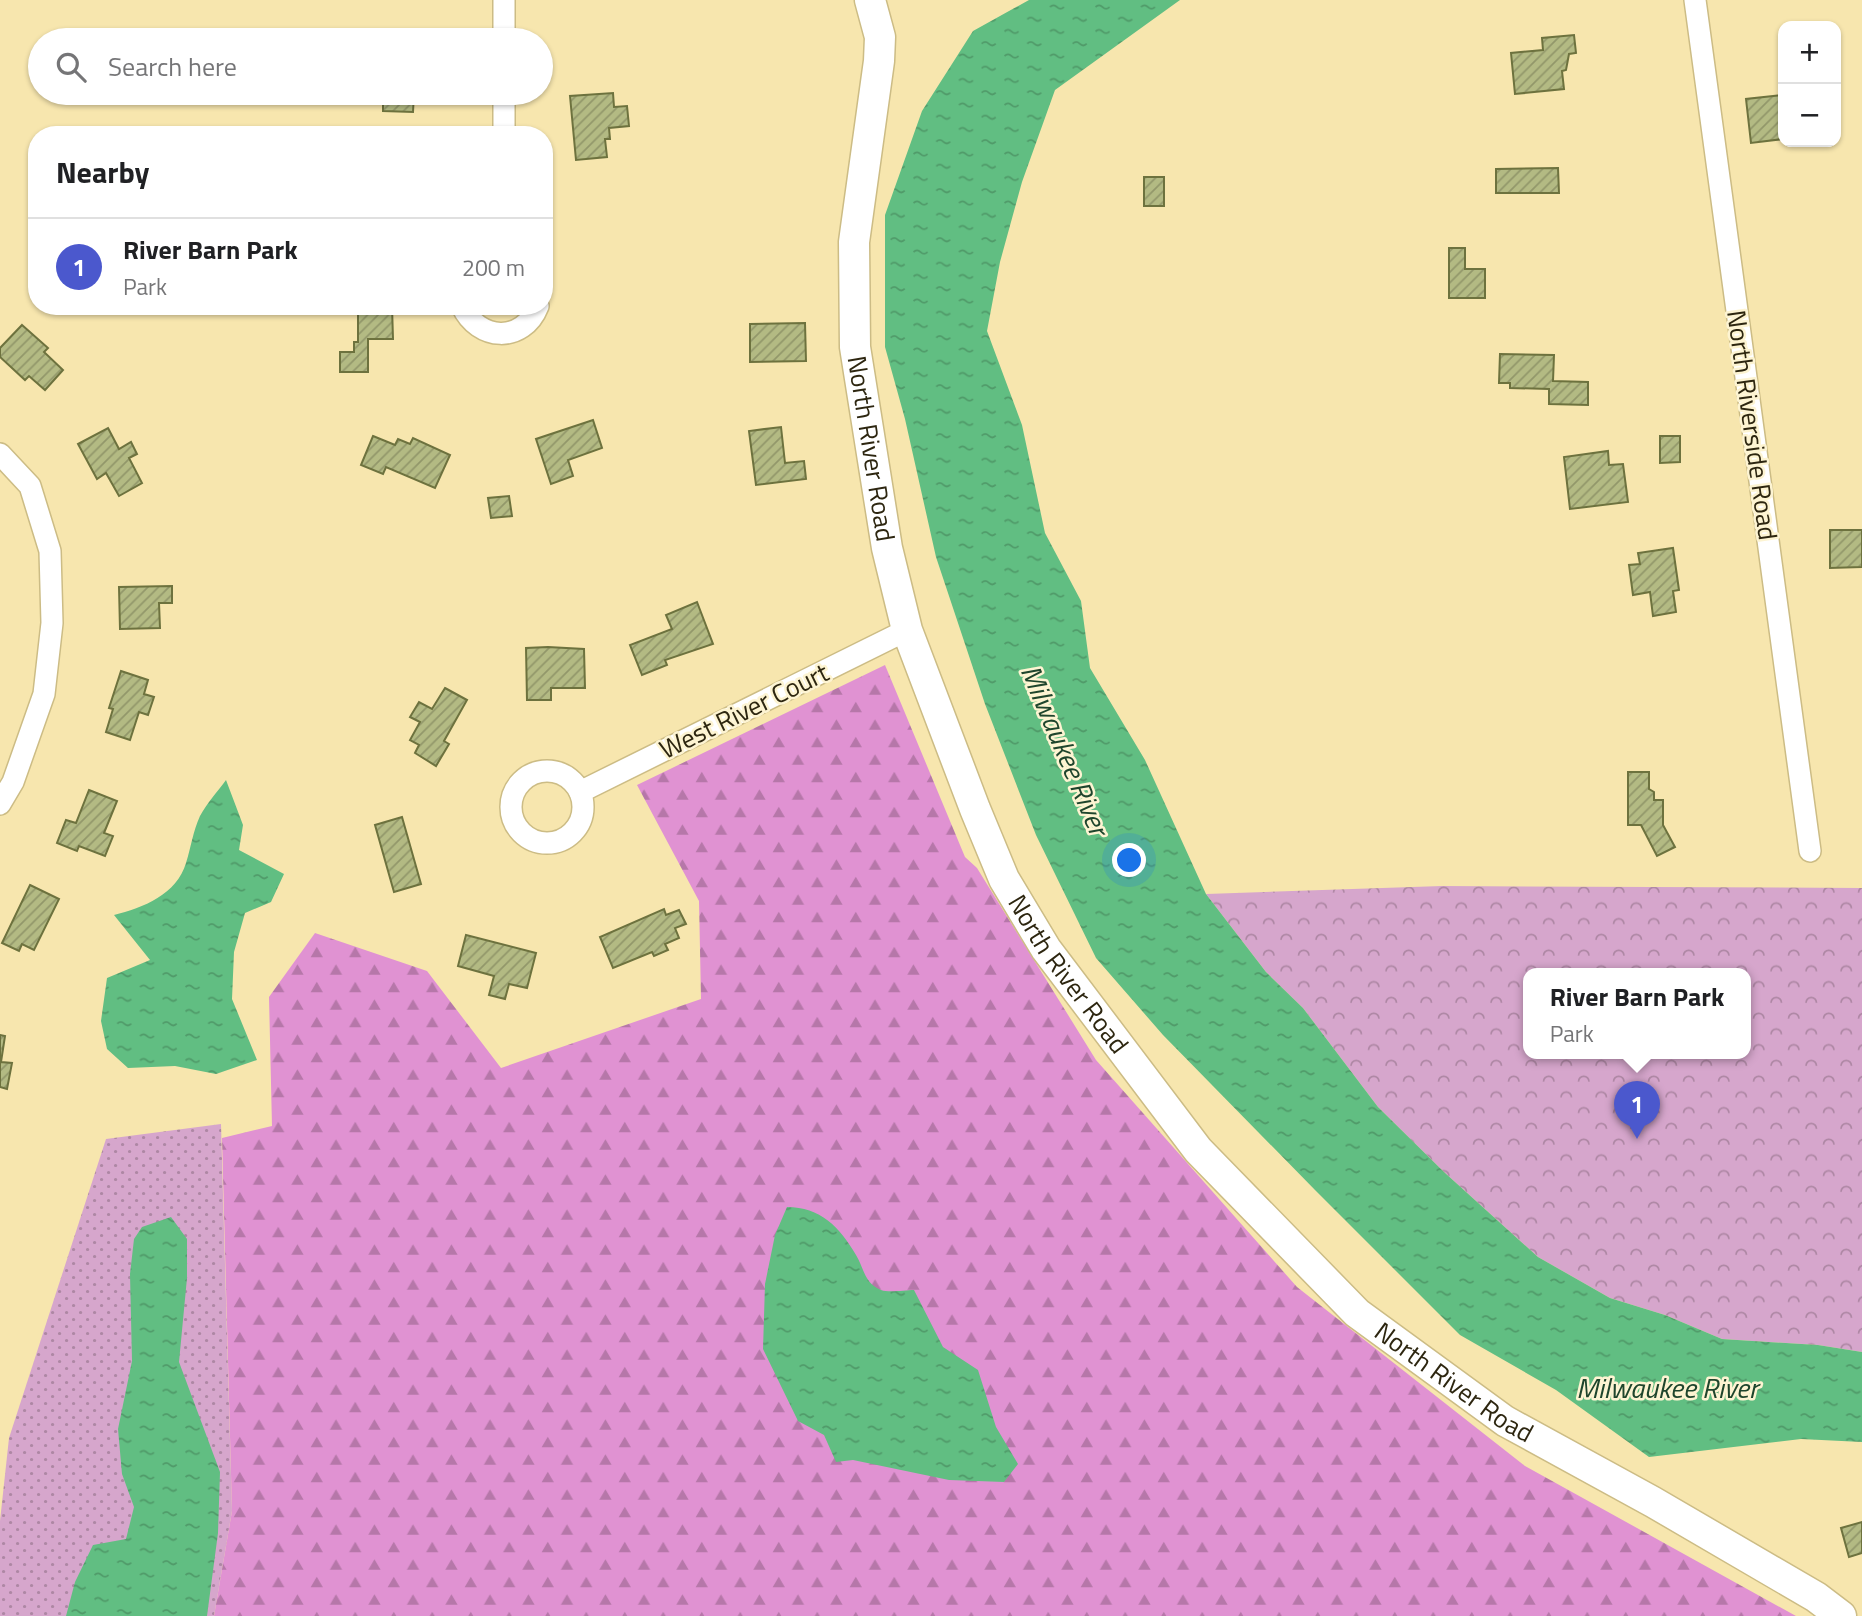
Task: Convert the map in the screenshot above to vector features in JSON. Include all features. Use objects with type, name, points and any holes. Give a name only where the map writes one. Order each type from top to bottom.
[{"type":"street","points":[[504,0],[504,28]]},
{"type":"street","name":"North River Road","points":[[870,0],[880,37],[880,49],[854,242],[855,347],[887,548],[907,629],[1004,879],[1046,949],[1198,1150],[1357,1313],[1505,1422],[1665,1509],[1816,1597],[1841,1616]]},
{"type":"street","name":"North Riverside Road","points":[[1695,0],[1810,851]]},
{"type":"street","points":[[504,105],[504,126]]},
{"type":"street","points":[[468,315],[477,328],[502,334],[526,325],[532,315]]},
{"type":"street","points":[[0,454],[30,486],[50,551],[52,623],[44,694],[13,782],[0,804]]},
{"type":"street","name":"West River Court","points":[[580,792],[907,629]]},
{"type":"green space","points":[[885,665],[965,857],[977,868],[1096,1060],[1297,1287],[1525,1466],[1796,1616],[214,1616],[232,1511],[222,1138],[272,1126],[269,997],[315,933],[427,971],[501,1068],[701,999],[699,901],[637,785]]},
{"type":"green space","points":[[1442,886],[1862,888],[1862,1352],[1818,1345],[1722,1339],[1665,1315],[1610,1298],[1538,1257],[1444,1172],[1378,1107],[1303,1008],[1266,972],[1206,894]]},
{"type":"green space","points":[[221,1124],[232,1511],[214,1616],[0,1616],[0,1521],[9,1438],[106,1139]]},
{"type":"water","name":"Milwaukee River","points":[[1029,0],[1180,0],[1055,90],[1022,182],[1000,262],[987,331],[1022,425],[1045,533],[1081,601],[1090,668],[1145,760],[1206,894],[1266,972],[1303,1008],[1378,1107],[1444,1172],[1538,1257],[1610,1298],[1665,1315],[1722,1339],[1818,1345],[1862,1352],[1862,1442],[1801,1439],[1649,1457],[1556,1390],[1460,1335],[1163,1035],[1096,958],[1036,835],[985,704],[936,557],[905,419],[885,347],[885,215],[922,111],[973,31]]},
{"type":"water","points":[[226,780],[243,825],[239,850],[284,874],[271,902],[245,913],[234,952],[232,999],[257,1060],[216,1074],[175,1066],[128,1068],[107,1049],[101,1021],[107,978],[150,960],[114,915],[147,904],[175,883],[182,874],[200,816]]},
{"type":"water","points":[[787,1207],[809,1211],[828,1220],[850,1245],[875,1287],[888,1291],[914,1290],[943,1347],[978,1370],[996,1427],[1018,1464],[1004,1482],[949,1480],[853,1460],[836,1462],[824,1435],[798,1421],[763,1349],[765,1284],[775,1235]]},
{"type":"water","points":[[171,1217],[187,1239],[187,1278],[179,1362],[220,1472],[218,1533],[207,1616],[66,1616],[75,1582],[93,1545],[126,1539],[134,1507],[122,1474],[118,1429],[132,1361],[130,1274],[134,1239],[142,1227]]},
{"type":"building","points":[[1574,35],[1576,53],[1569,54],[1566,70],[1562,71],[1564,89],[1515,94],[1511,53],[1543,50],[1542,38]]},
{"type":"building","points":[[613,93],[614,107],[627,106],[629,126],[609,128],[610,139],[605,139],[607,157],[576,160],[570,96]]},
{"type":"building","points":[[1778,96],[1778,140],[1751,143],[1746,99]]},
{"type":"building","points":[[383,105],[413,105],[413,112],[383,111]]},
{"type":"building","points":[[1558,168],[1559,193],[1496,193],[1496,169]]},
{"type":"building","points":[[1144,177],[1164,177],[1164,206],[1144,206]]},
{"type":"building","points":[[1449,248],[1465,248],[1465,269],[1485,269],[1485,298],[1449,298]]},
{"type":"building","points":[[358,315],[392,315],[393,339],[368,339],[368,372],[340,372],[340,352],[354,352],[354,342],[358,342]]},
{"type":"building","points":[[805,323],[806,361],[750,362],[750,324]]},
{"type":"building","points":[[22,325],[48,348],[44,352],[63,370],[45,390],[29,376],[25,380],[0,357],[0,348]]},
{"type":"building","points":[[1500,354],[1554,355],[1553,381],[1588,382],[1588,405],[1549,404],[1549,389],[1510,388],[1510,383],[1499,383]]},
{"type":"building","points":[[593,420],[602,448],[568,460],[573,476],[551,484],[536,439]]},
{"type":"building","points":[[781,427],[785,463],[804,461],[806,479],[756,485],[749,431]]},
{"type":"building","points":[[108,428],[119,449],[131,442],[137,454],[129,458],[142,483],[119,496],[106,473],[97,479],[78,444]]},
{"type":"building","points":[[373,436],[395,445],[398,439],[410,444],[413,438],[450,455],[435,488],[386,467],[383,474],[361,465]]},
{"type":"building","points":[[1660,436],[1680,436],[1680,462],[1660,463]]},
{"type":"building","points":[[1608,451],[1609,465],[1623,464],[1628,502],[1570,509],[1564,457]]},
{"type":"building","points":[[509,496],[512,516],[491,518],[488,498]]},
{"type":"building","points":[[1830,530],[1862,530],[1862,567],[1830,568]]},
{"type":"building","points":[[1673,548],[1679,590],[1673,591],[1676,612],[1653,616],[1650,592],[1633,595],[1629,565],[1640,564],[1638,553]]},
{"type":"building","points":[[172,586],[172,603],[159,603],[160,628],[120,629],[119,587]]},
{"type":"building","points":[[697,602],[713,644],[665,660],[667,665],[642,675],[630,645],[672,629],[666,615]]},
{"type":"building","points":[[526,648],[584,649],[585,688],[551,688],[551,700],[527,700]]},
{"type":"building","points":[[121,671],[148,680],[144,694],[154,697],[148,715],[139,712],[130,740],[106,732],[113,709],[109,708]]},
{"type":"building","points":[[445,688],[467,700],[444,741],[449,744],[436,766],[415,753],[419,745],[410,740],[420,722],[410,717],[419,702],[432,709]]},
{"type":"building","points":[[1628,772],[1649,772],[1649,789],[1654,792],[1654,800],[1663,800],[1663,825],[1675,847],[1657,856],[1641,825],[1628,825]]},
{"type":"building","points":[[89,790],[117,801],[104,833],[113,836],[105,856],[79,846],[77,851],[57,843],[66,820],[76,823]]},
{"type":"building","points":[[402,817],[421,884],[394,892],[375,825]]},
{"type":"building","points":[[30,885],[59,899],[34,950],[22,944],[19,951],[2,943]]},
{"type":"building","points":[[664,909],[666,915],[679,910],[686,924],[675,928],[679,938],[665,944],[668,950],[654,956],[652,952],[613,968],[600,937]]},
{"type":"building","points":[[466,935],[536,953],[527,988],[509,984],[505,999],[489,995],[494,976],[458,966]]},
{"type":"building","points":[[0,1035],[5,1036],[1,1062],[12,1063],[7,1089],[0,1087]]},
{"type":"building","points":[[1862,1522],[1862,1553],[1849,1557],[1841,1528]]},
{"type":"place","name":"River Barn Park","points":[[1637,1139]]}]
